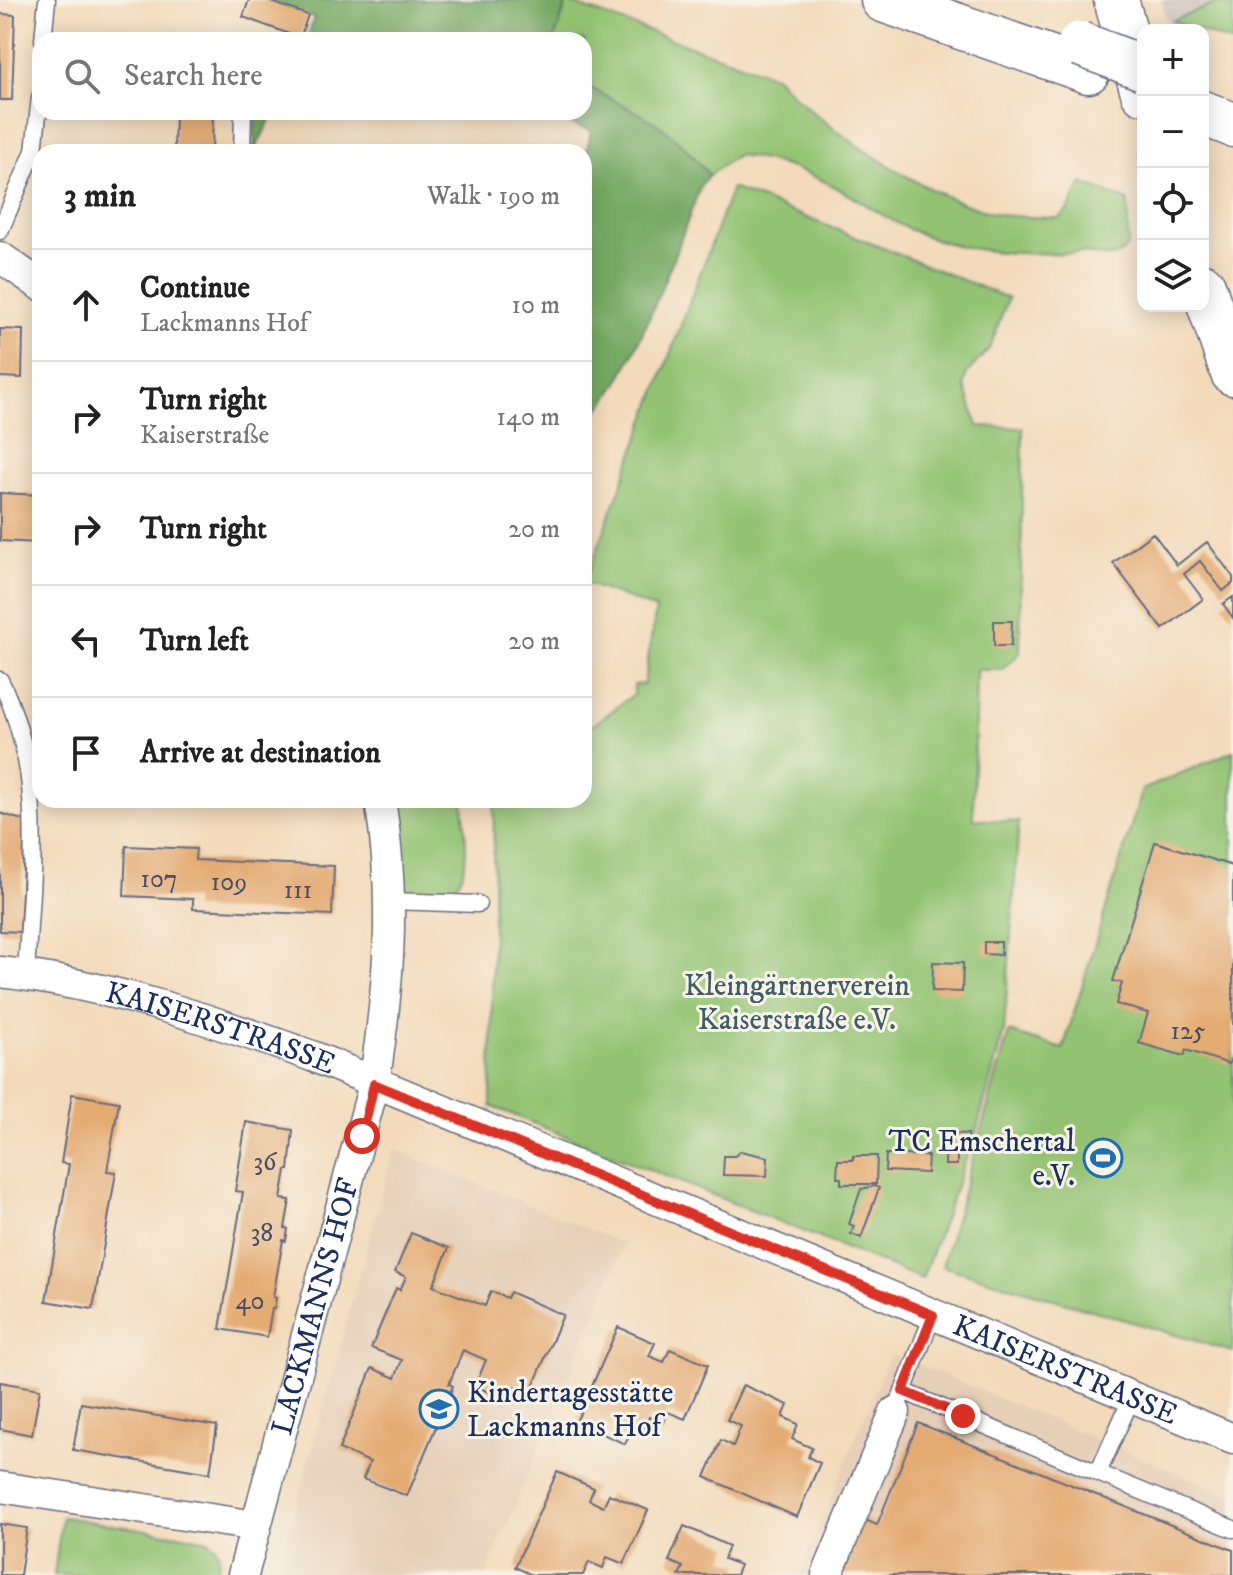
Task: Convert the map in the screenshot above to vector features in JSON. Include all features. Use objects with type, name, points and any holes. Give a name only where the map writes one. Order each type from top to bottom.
[{"type":"main road","points":[[883,0],[1084,58],[1137,67]]},
{"type":"main road","points":[[953,0],[1084,58],[1137,89]]},
{"type":"main road","points":[[1116,0],[1137,72]]},
{"type":"main road","points":[[1209,93],[1233,102]]},
{"type":"main road","points":[[1209,115],[1233,125]]},
{"type":"main road","points":[[1209,303],[1233,373]]},
{"type":"street","points":[[0,257],[32,279]]},
{"type":"street","name":"LACKMANNS HOF","points":[[243,1575],[374,1084],[386,1006],[391,901],[381,808]]},
{"type":"street","name":"KAISERSTRASSE","points":[[13,973],[128,997],[224,1025],[1233,1439]]},
{"type":"street","points":[[827,1575],[899,1402]]},
{"type":"street","points":[[0,1487],[256,1526]]},
{"type":"lane","points":[[44,32],[47,0]]},
{"type":"lane","points":[[35,144],[37,120]]},
{"type":"lane","points":[[242,144],[243,120]]},
{"type":"lane","points":[[0,231],[32,156]]},
{"type":"lane","points":[[0,680],[32,783]]},
{"type":"lane","points":[[13,973],[34,808]]},
{"type":"lane","points":[[391,901],[478,904]]},
{"type":"lane","points":[[933,1315],[899,1402],[1098,1473],[1233,1529]]},
{"type":"lane","points":[[1098,1473],[1132,1397]]},
{"type":"shaded area","points":[[1162,0],[1233,0],[1233,4],[1215,4],[1172,21],[1166,19]]},
{"type":"shaded area","name":"Kindertagesstätte Lackmanns Hof","points":[[394,1149],[624,1244],[486,1575],[277,1575]]},
{"type":"shaded area","points":[[891,1353],[1233,1496],[1233,1575],[799,1575]]},
{"type":"green space","points":[[266,0],[567,2],[557,32],[310,32],[314,18]]},
{"type":"green space","points":[[567,2],[775,76],[820,118],[881,161],[946,196],[977,208],[1011,216],[1059,218],[1068,210],[1083,183],[1128,201],[1128,244],[1112,257],[973,248],[911,230],[829,184],[778,164],[737,155],[709,175],[682,144],[658,125],[592,88],[592,32],[557,32]]},
{"type":"green space","points":[[1215,4],[1233,4],[1233,43],[1209,34],[1209,24],[1172,21]]},
{"type":"green space","points":[[592,88],[658,125],[682,144],[709,175],[701,185],[633,354],[615,387],[599,410],[592,414],[592,144],[588,144],[591,131],[561,120],[592,120]]},
{"type":"green space","points":[[255,120],[270,120],[258,144],[254,144]]},
{"type":"green space","name":"Kleingärtnerverein Kaiserstraße e.V.","points":[[732,188],[1008,298],[990,348],[967,373],[964,384],[978,426],[1023,428],[1020,653],[1002,670],[976,670],[973,819],[1019,822],[1004,1030],[976,1132],[922,1279],[491,1106],[494,808],[592,808],[592,726],[634,694],[634,685],[644,684],[656,609],[592,586],[592,564]]},
{"type":"green space","name":"TC Emschertal e.V.","points":[[1233,751],[1233,1352],[942,1266],[1009,1032],[1063,1049],[1142,790]]},
{"type":"green space","points":[[393,808],[464,808],[466,851],[461,876],[455,886],[446,893],[403,893]]},
{"type":"green space","points":[[62,1517],[205,1539],[215,1546],[219,1554],[216,1575],[54,1575]]},
{"type":"building","points":[[249,0],[266,0],[308,15],[302,32],[284,32],[243,17]]},
{"type":"building","points":[[0,14],[15,15],[12,100],[0,100]]},
{"type":"building","points":[[175,120],[213,120],[212,144],[174,144]]},
{"type":"building","points":[[0,329],[23,330],[22,378],[0,377]]},
{"type":"building","points":[[0,493],[32,495],[32,543],[0,541]]},
{"type":"building","points":[[1153,533],[1177,565],[1207,542],[1233,577],[1233,583],[1223,591],[1200,561],[1184,574],[1203,599],[1163,629],[1113,563]]},
{"type":"building","points":[[1233,597],[1233,618],[1223,604]]},
{"type":"building","points":[[994,621],[1012,621],[1011,646],[994,646]]},
{"type":"building","points":[[0,813],[25,821],[20,932],[0,931]]},
{"type":"building","points":[[1155,842],[1233,866],[1233,1051],[1229,1064],[1186,1050],[1184,1056],[1139,1043],[1148,1013],[1116,1004],[1122,983],[1113,981]]},
{"type":"building","points":[[126,846],[196,849],[195,860],[334,866],[332,915],[193,909],[193,899],[124,896]]},
{"type":"building","points":[[984,942],[1001,942],[1001,955],[984,954]]},
{"type":"building","points":[[933,962],[963,963],[962,992],[932,991]]},
{"type":"building","points":[[72,1094],[119,1102],[107,1171],[116,1172],[93,1309],[46,1301],[69,1164],[61,1163]]},
{"type":"building","points":[[246,1122],[293,1130],[289,1170],[286,1170],[281,1199],[290,1200],[285,1228],[288,1229],[286,1241],[283,1240],[273,1297],[276,1298],[267,1337],[220,1329],[243,1192],[235,1191]]},
{"type":"building","points":[[946,1133],[968,1134],[967,1154],[957,1154],[957,1165],[945,1165]]},
{"type":"building","points":[[740,1151],[768,1157],[767,1176],[723,1175],[724,1156],[735,1156]]},
{"type":"building","points":[[886,1154],[928,1156],[927,1173],[885,1171]]},
{"type":"building","points":[[853,1156],[877,1156],[876,1184],[841,1184],[841,1178],[837,1178],[838,1160],[853,1160]]},
{"type":"building","points":[[879,1188],[861,1238],[851,1234],[854,1226],[849,1224],[861,1189]]},
{"type":"building","points":[[411,1233],[449,1248],[433,1286],[485,1306],[491,1291],[507,1298],[510,1292],[563,1315],[530,1394],[510,1385],[505,1399],[475,1386],[486,1360],[463,1350],[449,1384],[453,1386],[407,1496],[363,1479],[370,1462],[339,1449],[372,1368],[395,1378],[402,1360],[371,1348],[396,1288],[400,1290],[406,1277],[395,1272]]},
{"type":"building","points":[[618,1327],[655,1343],[649,1356],[664,1362],[670,1349],[708,1365],[685,1419],[668,1412],[664,1423],[649,1417],[642,1434],[632,1429],[625,1444],[576,1422]]},
{"type":"building","points":[[0,1382],[40,1389],[32,1435],[0,1429]]},
{"type":"building","points":[[743,1385],[788,1405],[783,1417],[798,1424],[792,1439],[812,1448],[808,1457],[820,1463],[797,1517],[705,1477],[721,1440],[733,1446],[741,1426],[727,1420]]},
{"type":"building","points":[[81,1403],[217,1426],[210,1473],[73,1450]]},
{"type":"building","points":[[918,1423],[1233,1550],[1233,1575],[838,1575],[861,1518],[877,1525]]},
{"type":"building","points":[[557,1472],[594,1488],[589,1500],[603,1507],[609,1494],[648,1510],[624,1564],[607,1557],[603,1568],[589,1562],[583,1575],[532,1575],[515,1567]]},
{"type":"building","points":[[0,1524],[27,1528],[20,1575],[0,1575]]},
{"type":"building","points":[[684,1526],[729,1546],[724,1559],[740,1565],[736,1575],[679,1575],[683,1567],[669,1561]]},
{"type":"place","name":"TC Emschertal e.V.","points":[[1103,1158]]},
{"type":"place","name":"Kindertagesstätte Lackmanns Hof","points":[[439,1409]]},
{"type":"route","points":[[362,1136],[374,1084],[933,1315],[903,1391],[963,1416]]}]
